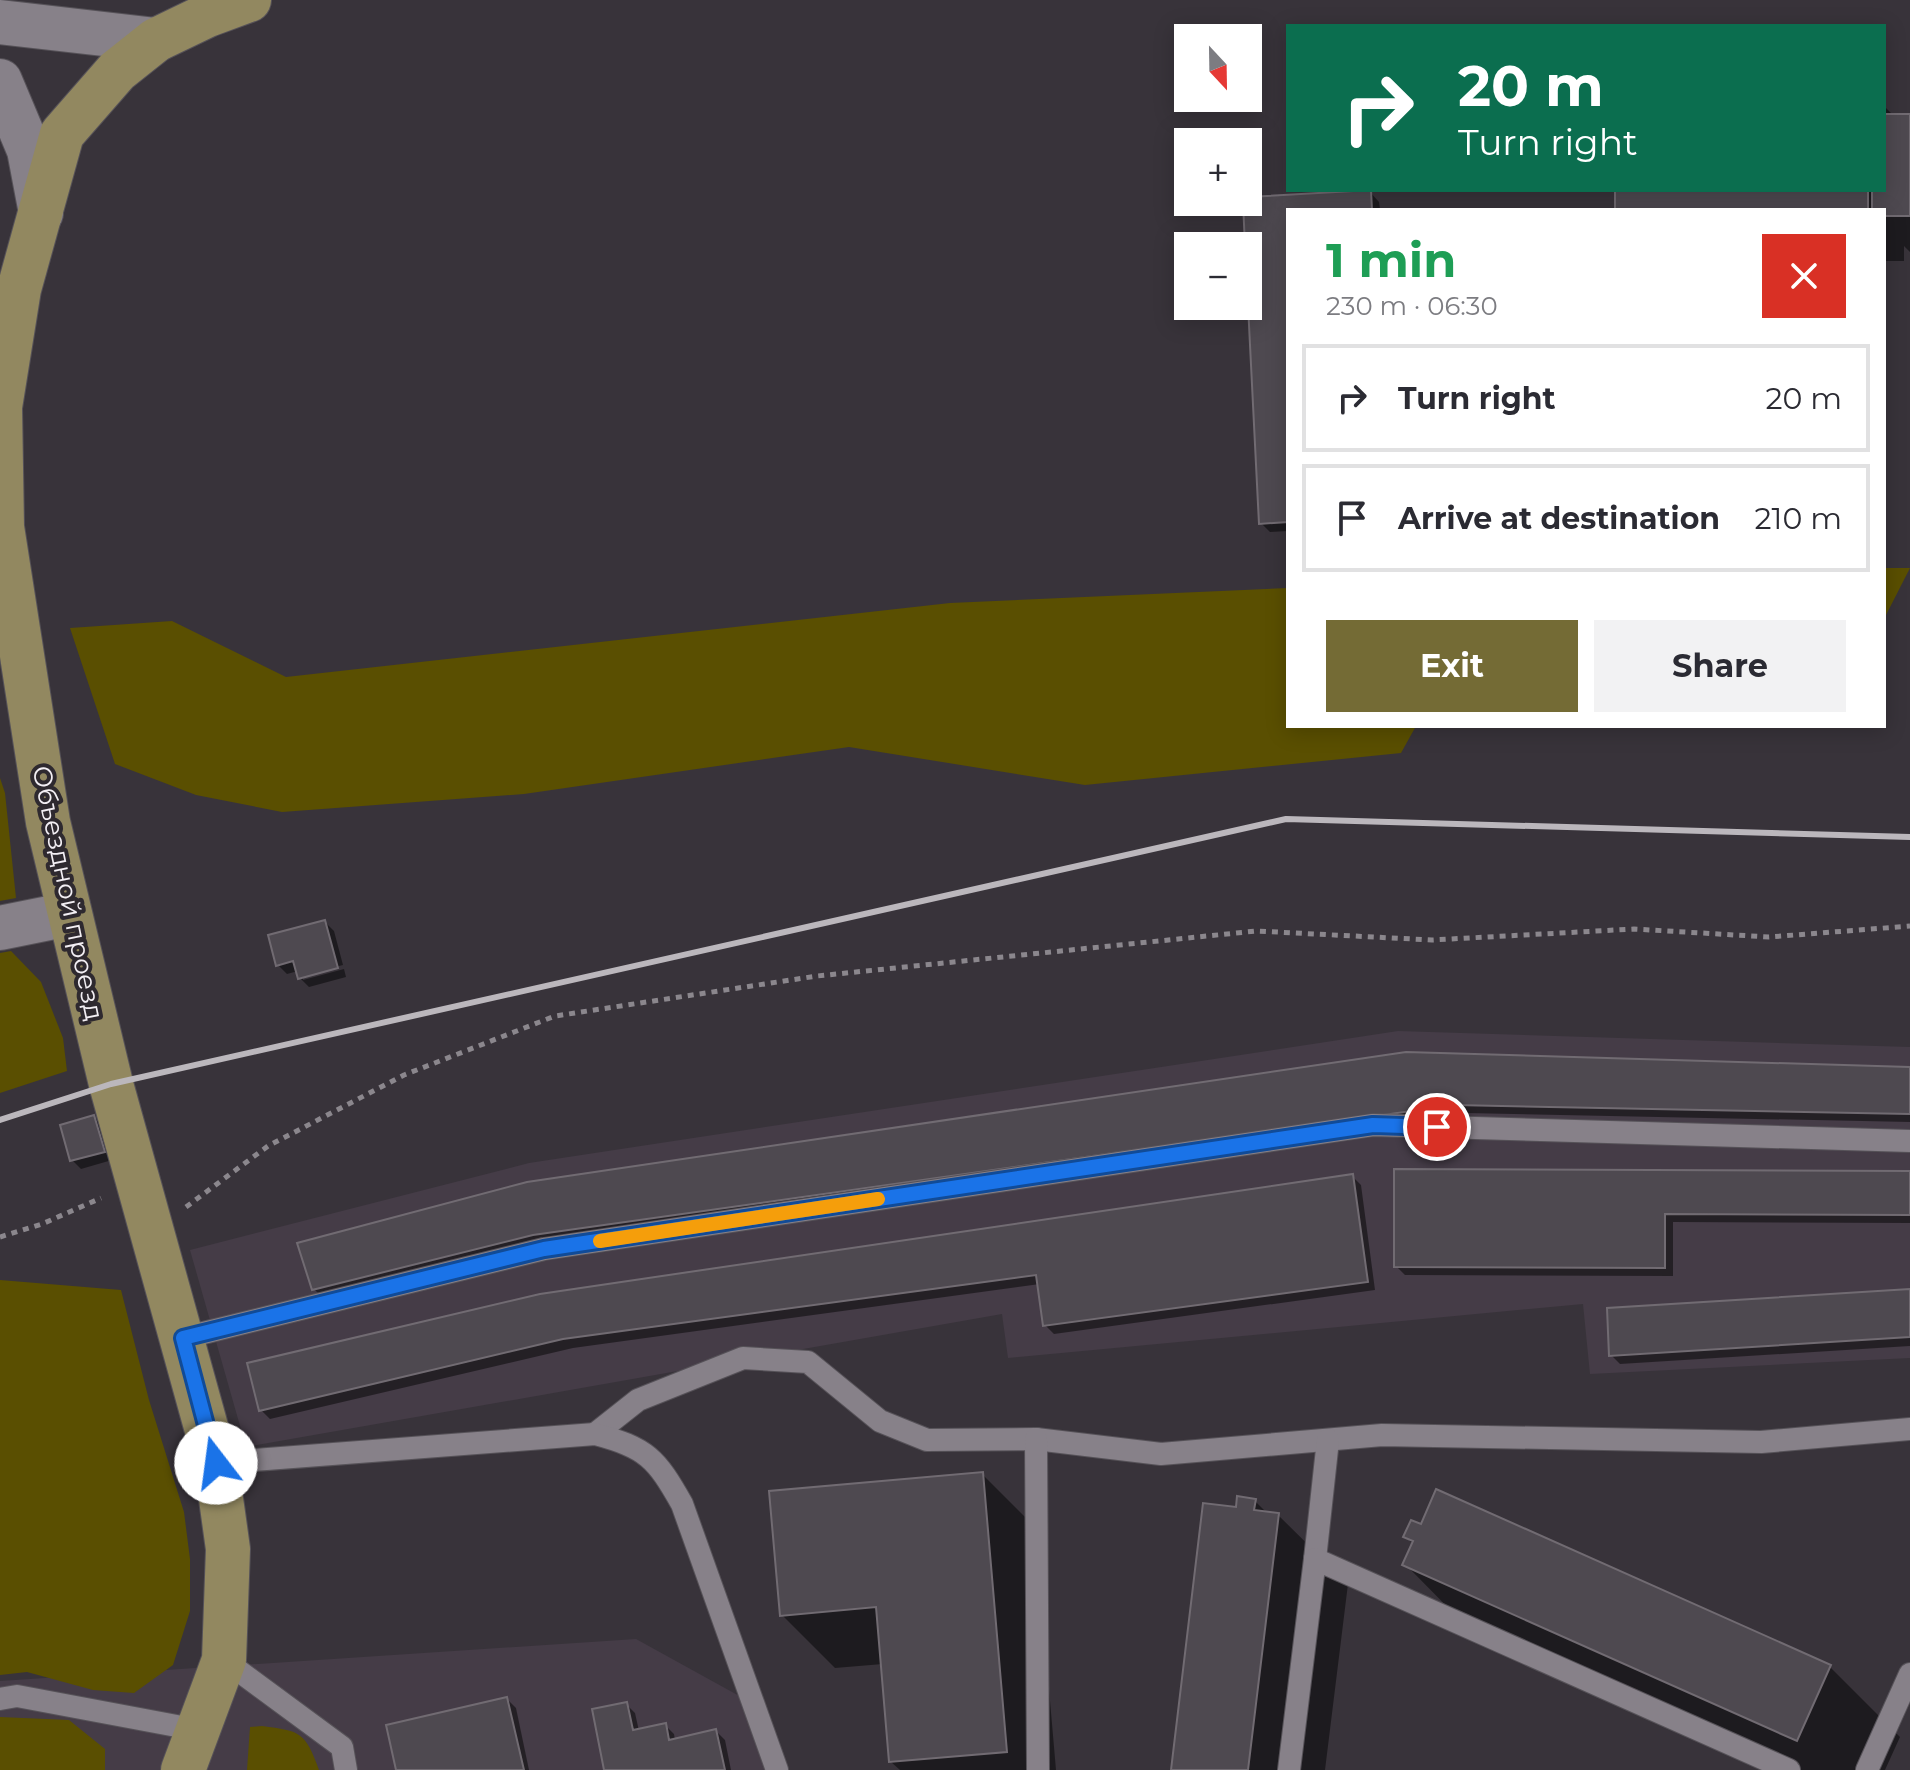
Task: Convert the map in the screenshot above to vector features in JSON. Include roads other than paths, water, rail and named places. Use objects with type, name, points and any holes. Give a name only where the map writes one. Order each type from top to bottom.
[{"type":"main road","name":"Объездной проезд","points":[[191,1750],[224,1660],[228,1549],[216,1463],[111,1084],[48,822],[2,527],[0,407],[19,289],[62,134],[117,71],[156,40],[208,15],[249,0]]},
{"type":"street","points":[[0,22],[156,40]]},
{"type":"street","points":[[0,81],[29,150],[41,213]]},
{"type":"street","points":[[0,928],[69,914]]},
{"type":"lane","points":[[183,1338],[544,1249],[1373,1125],[1910,1141]]},
{"type":"lane","points":[[595,1434],[638,1400],[743,1358],[808,1362],[880,1421],[927,1440],[1036,1439],[1161,1454],[1382,1435],[1761,1442],[1910,1429]]},
{"type":"lane","points":[[216,1463],[595,1434],[631,1443],[662,1469],[682,1504],[777,1770]]},
{"type":"lane","points":[[1036,1439],[1038,1770]]},
{"type":"lane","points":[[1289,1770],[1328,1440]]},
{"type":"lane","points":[[1315,1559],[1789,1770]]},
{"type":"lane","points":[[224,1660],[342,1747],[346,1770]]},
{"type":"lane","points":[[1867,1770],[1910,1674]]},
{"type":"lane","points":[[0,1699],[17,1696],[191,1750]]},
{"type":"railway","points":[[0,1120],[111,1084],[1286,819],[1910,837]]}]
